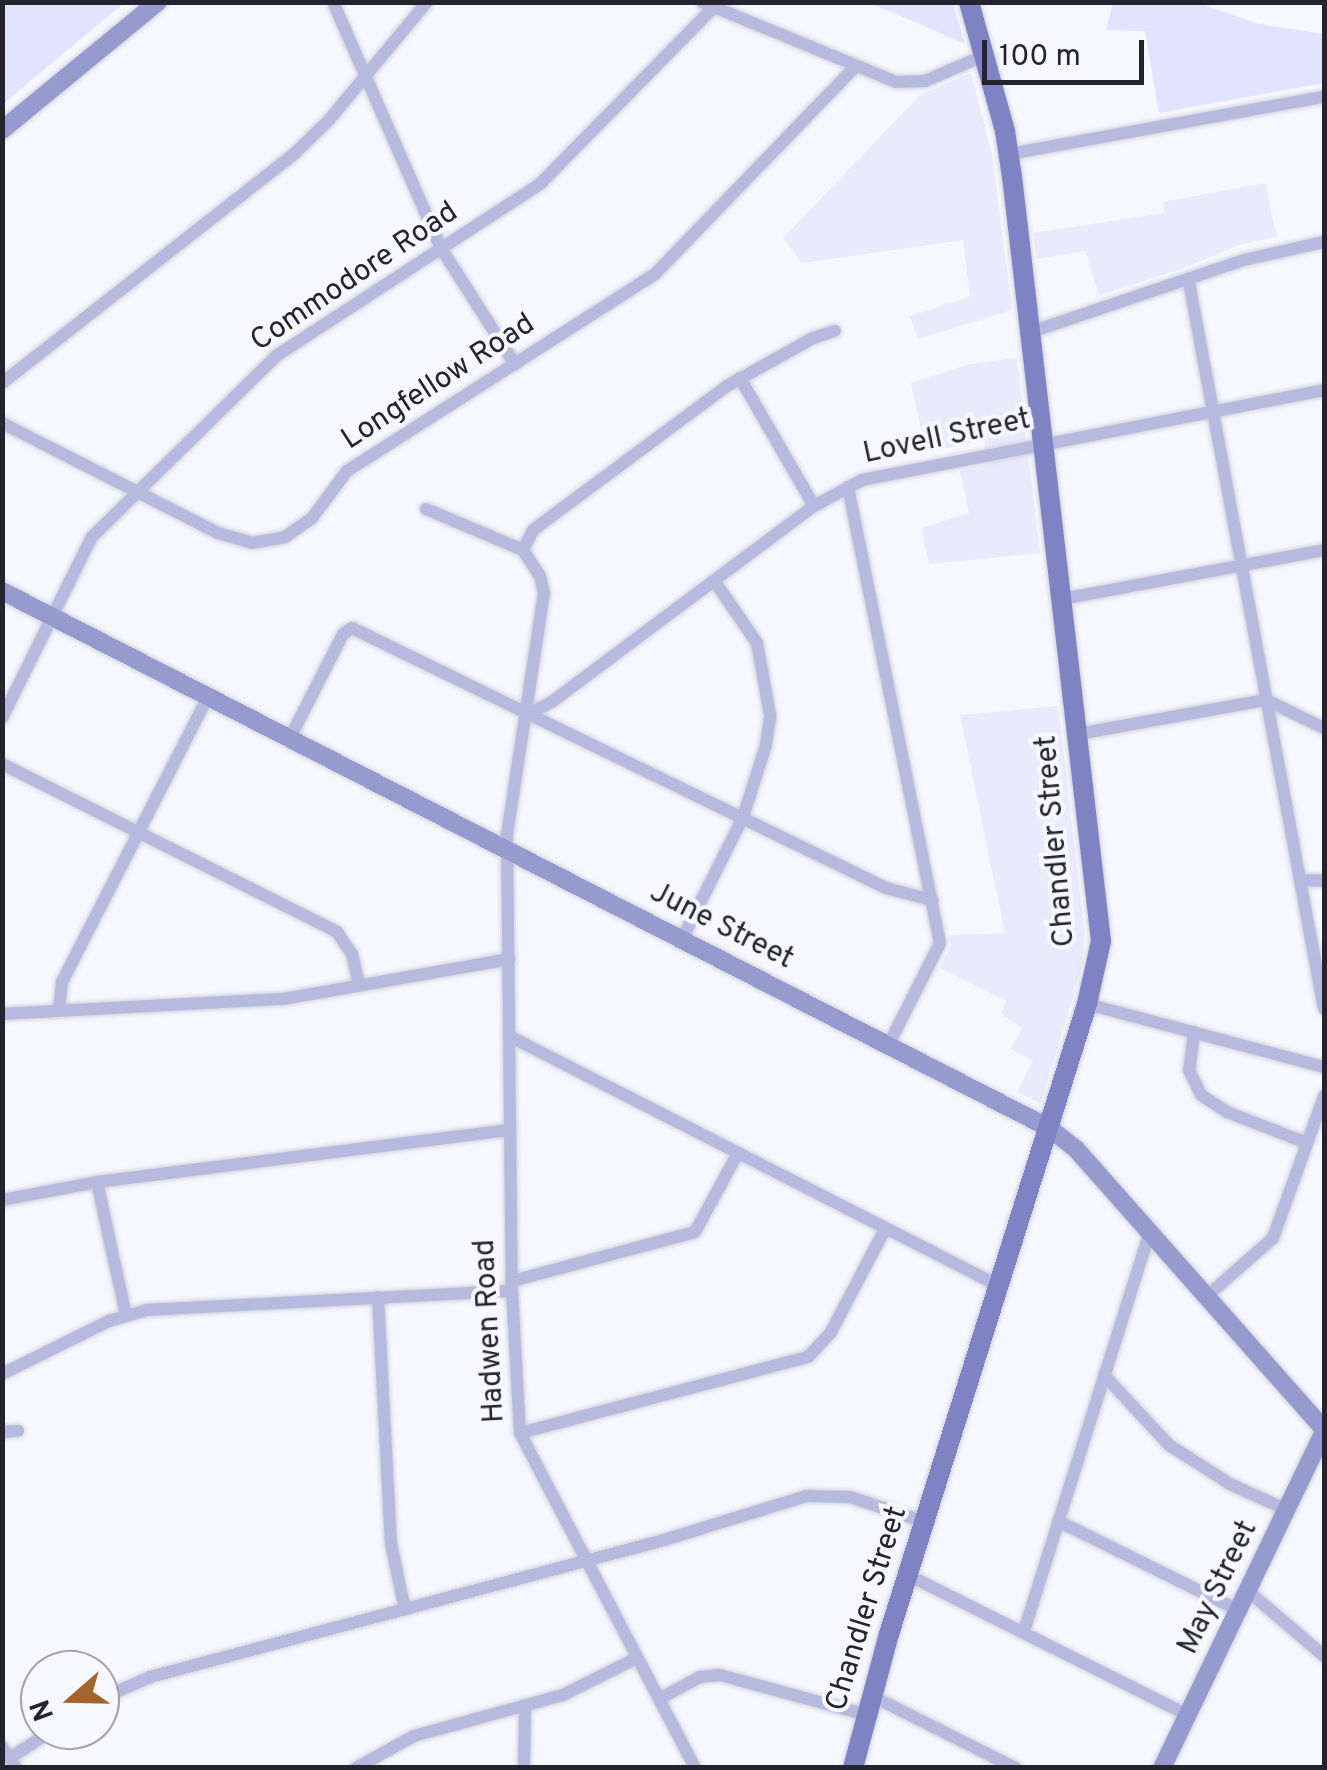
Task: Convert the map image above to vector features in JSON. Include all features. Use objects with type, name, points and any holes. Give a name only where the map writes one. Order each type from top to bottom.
[{"type":"main road","name":"Chandler Street","points":[[853,1768],[908,1575],[1087,1004],[1101,941],[1009,154],[969,2]]},
{"type":"street","points":[[2,130],[158,2]]},
{"type":"street","points":[[334,2],[441,248],[515,364]]},
{"type":"street","points":[[2,383],[276,168],[329,120],[427,2]]},
{"type":"street","points":[[708,5],[854,68],[910,84],[985,55]]},
{"type":"street","name":"Commodore Road","points":[[2,718],[92,536],[276,356],[541,183],[708,5]]},
{"type":"street","name":"Longfellow Road","points":[[2,423],[238,540],[258,543],[284,537],[312,518],[347,471],[655,274],[854,68]]},
{"type":"street","points":[[1009,154],[1324,97]]},
{"type":"street","points":[[1031,332],[1265,254],[1324,242]]},
{"type":"street","points":[[1188,282],[1324,1009]]},
{"type":"street","points":[[426,510],[507,547],[523,550],[533,530],[740,378],[835,330]]},
{"type":"street","points":[[740,378],[814,506]]},
{"type":"street","name":"Lovell Street","points":[[529,714],[715,582],[814,506],[848,487],[889,471],[1324,390]]},
{"type":"street","points":[[848,487],[940,942],[889,1044]]},
{"type":"street","name":"Hadwen Road","points":[[523,550],[540,576],[544,593],[508,848],[512,1286],[520,1433],[695,1768]]},
{"type":"street","points":[[1062,598],[1324,550]]},
{"type":"street","points":[[683,937],[743,817],[766,744],[769,690],[757,643],[715,582]]},
{"type":"street","name":"June Street","points":[[2,591],[1049,1128],[1076,1149],[1324,1430]]},
{"type":"street","points":[[291,736],[348,628],[886,888],[932,900]]},
{"type":"street","points":[[59,1010],[62,982],[208,697]]},
{"type":"street","points":[[1078,734],[1266,700],[1324,728]]},
{"type":"street","points":[[2,764],[337,932],[352,954],[359,985]]},
{"type":"street","points":[[1301,880],[1324,881]]},
{"type":"street","points":[[2,1014],[283,999],[510,959]]},
{"type":"street","points":[[1087,1004],[1324,1067]]},
{"type":"street","points":[[1194,1032],[1189,1070],[1201,1095],[1227,1112],[1307,1142]]},
{"type":"street","points":[[509,1036],[999,1286]]},
{"type":"street","points":[[1208,1296],[1274,1238],[1324,1096]]},
{"type":"street","points":[[2,1200],[96,1182],[509,1130]]},
{"type":"street","points":[[2,1374],[126,1315],[512,1286],[695,1232],[737,1155]]},
{"type":"street","points":[[96,1182],[126,1315]]},
{"type":"street","points":[[520,1433],[808,1357],[831,1332],[884,1230]]},
{"type":"street","points":[[1024,1631],[1149,1234]]},
{"type":"street","points":[[378,1298],[392,1544],[405,1610]]},
{"type":"street","points":[[1104,1376],[1169,1445],[1230,1484],[1286,1510]]},
{"type":"street","name":"May Street","points":[[1162,1768],[1324,1430]]},
{"type":"street","points":[[2,1432],[18,1431]]},
{"type":"street","points":[[120,1690],[146,1679],[819,1494],[850,1497],[925,1522]]},
{"type":"street","points":[[1058,1521],[1238,1610]]},
{"type":"street","points":[[908,1575],[1188,1714]]},
{"type":"street","points":[[1248,1590],[1324,1656]]},
{"type":"street","points":[[356,1768],[414,1736],[576,1690],[637,1658]]},
{"type":"street","points":[[658,1699],[700,1677],[720,1675],[869,1706],[1016,1768]]},
{"type":"street","points":[[524,1768],[525,1706]]},
{"type":"shaded area","points":[[3,2],[124,2],[124,3],[3,104]]},
{"type":"shaded area","points":[[869,3],[953,3],[965,44],[908,19]]},
{"type":"shaded area","points":[[1113,3],[1198,3],[1259,24],[1324,34],[1324,83],[1159,113],[1145,31],[1106,30]]},
{"type":"shaded area","points":[[971,73],[992,154],[1012,310],[918,339],[910,316],[970,297],[963,240],[802,263],[783,238],[920,95]]},
{"type":"shaded area","points":[[1265,183],[1277,237],[1242,244],[1181,269],[1099,295],[1086,251],[1037,259],[1033,233],[1164,213],[1163,202]]},
{"type":"shaded area","points":[[1017,358],[1040,553],[929,564],[922,528],[969,513],[960,471],[988,464],[984,440],[926,453],[911,383],[970,364]]},
{"type":"shaded area","points":[[1058,706],[1085,935],[1083,963],[1041,1103],[1017,1092],[1033,1061],[1011,1049],[1022,1028],[1001,1013],[1006,1001],[940,968],[951,945],[948,935],[1005,933],[960,715]]}]
